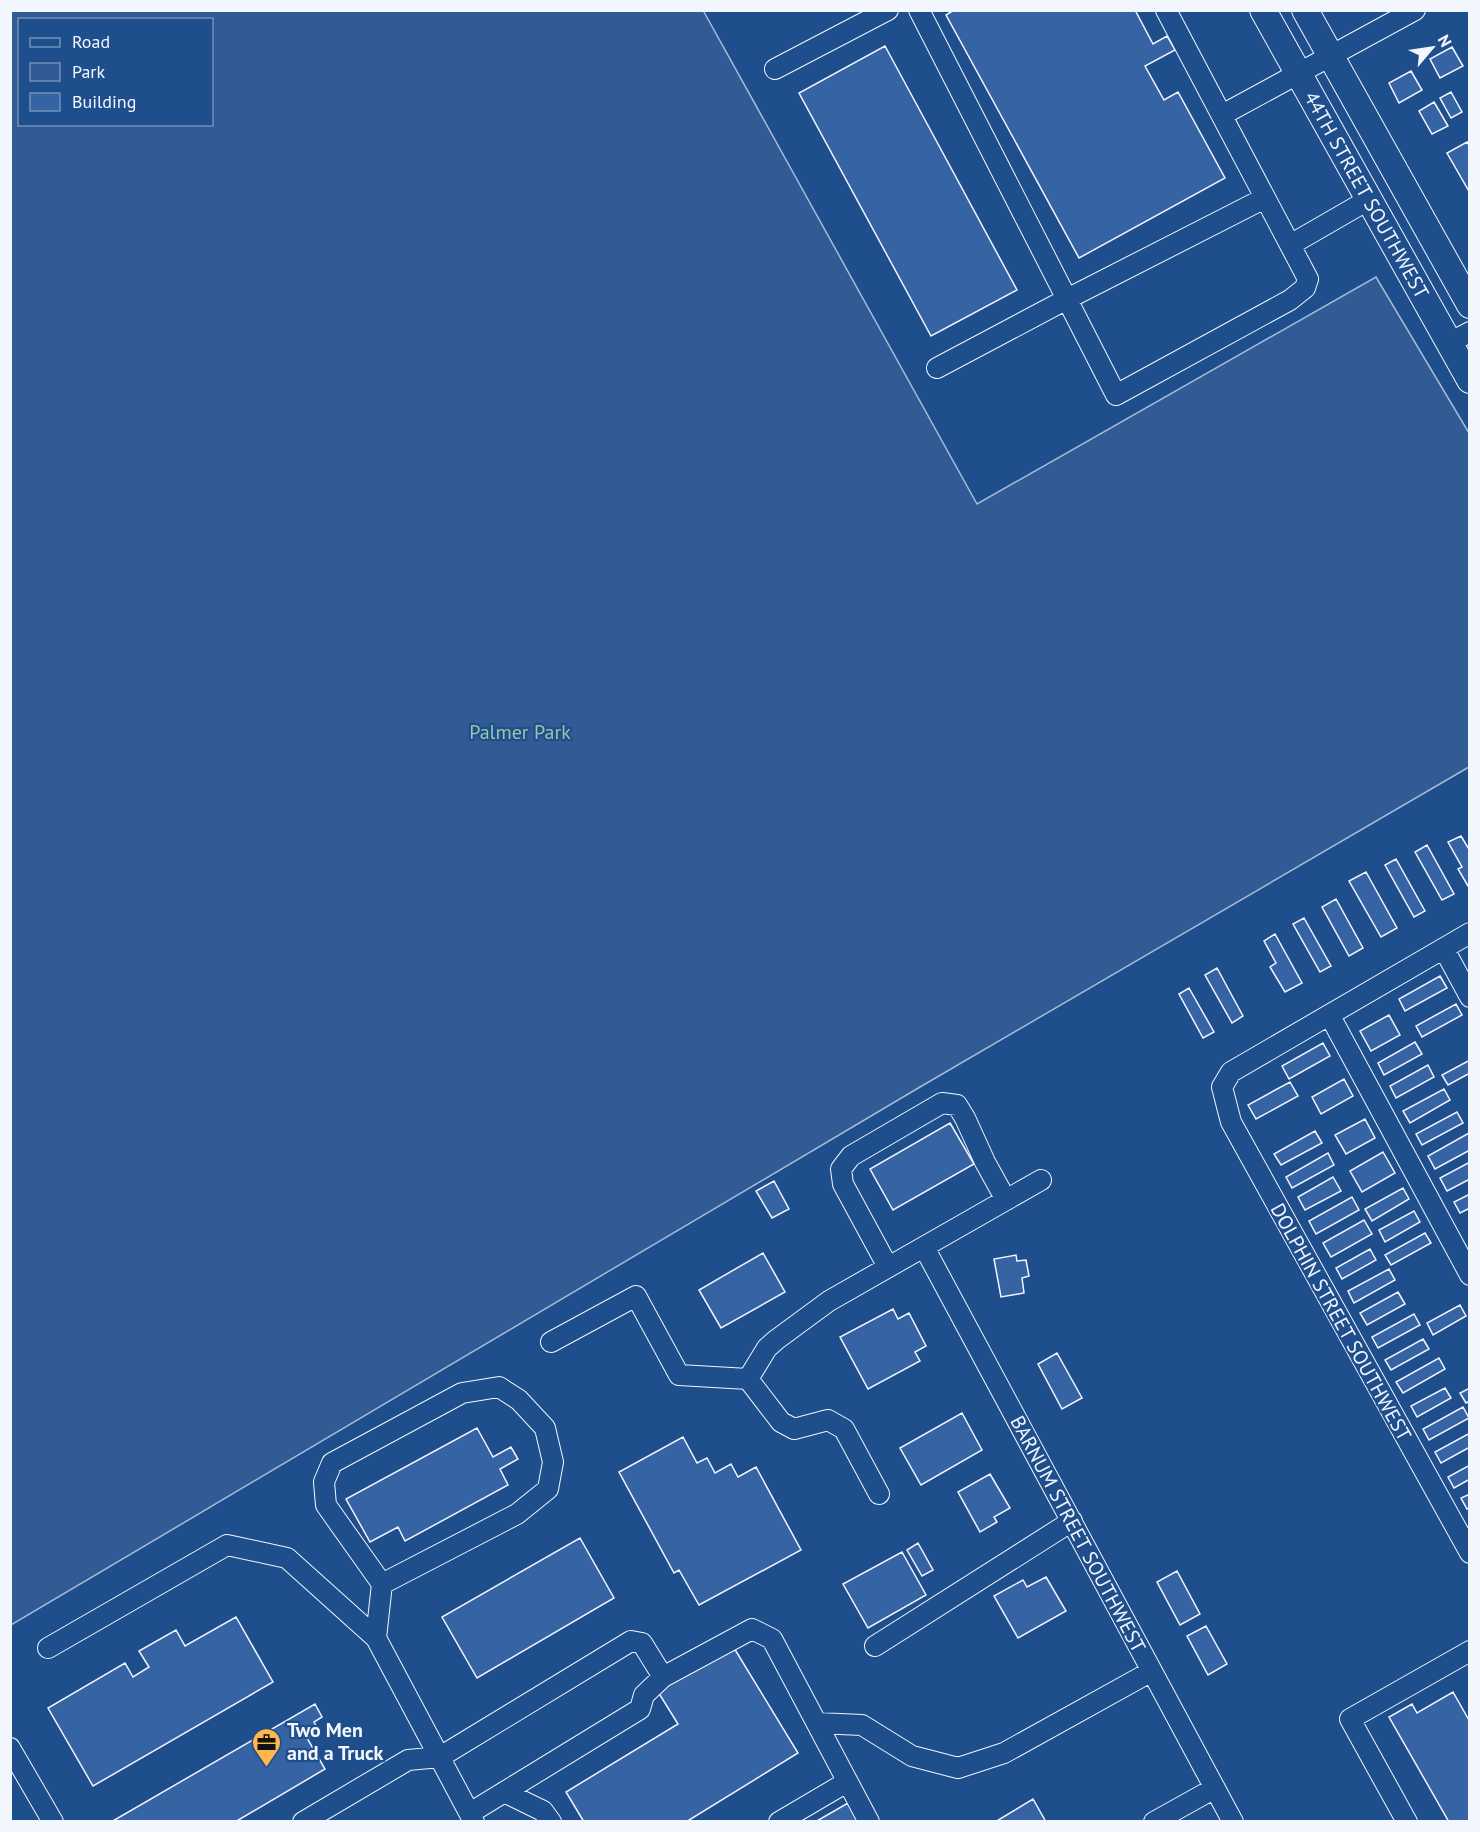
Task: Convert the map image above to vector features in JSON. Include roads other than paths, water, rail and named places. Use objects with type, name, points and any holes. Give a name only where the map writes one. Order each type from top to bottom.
[{"type":"main road","name":"44TH STREET SOUTHWEST","points":[[1263,10],[1368,200],[1459,338],[1470,380]]},
{"type":"main road","name":"44TH STREET SOUTHWEST","points":[[1305,10],[1470,305]]},
{"type":"street","points":[[775,69],[888,10]]},
{"type":"street","points":[[919,10],[1116,395],[1290,300],[1305,288],[1308,279],[1166,10]]},
{"type":"street","points":[[1221,115],[1414,10]]},
{"type":"street","points":[[937,368],[1067,298],[1265,198]]},
{"type":"street","points":[[1290,245],[1368,200]]},
{"type":"street","points":[[1470,933],[1330,1016],[1470,1275]]},
{"type":"street","points":[[1444,949],[1470,997]]},
{"type":"street","name":"DOLPHIN STREET SOUTHWEST","points":[[1330,1016],[1231,1072],[1222,1088],[1231,1122],[1470,1553]]},
{"type":"street","points":[[888,1267],[843,1184],[841,1169],[850,1156],[942,1103],[957,1105],[1006,1200]]},
{"type":"street","points":[[748,1379],[767,1348],[792,1326],[829,1301],[1041,1180]]},
{"type":"street","name":"BARNUM STREET SOUTHWEST","points":[[924,1247],[1233,1821]]},
{"type":"street","points":[[551,1342],[636,1296],[679,1375],[748,1379],[781,1422],[794,1429],[828,1420],[844,1429],[879,1494]]},
{"type":"street","points":[[376,1638],[382,1584],[326,1505],[324,1482],[332,1463],[462,1393],[500,1387],[519,1400],[545,1428],[553,1462],[548,1489],[517,1514],[382,1584]]},
{"type":"street","points":[[875,1646],[1072,1521]]},
{"type":"street","points":[[48,1648],[227,1545],[287,1558],[376,1638],[472,1817],[504,1792],[640,1709],[644,1695],[663,1677],[752,1629],[772,1639],[868,1821]]},
{"type":"street","points":[[303,1821],[408,1760],[440,1757],[631,1641],[642,1643],[663,1677]]},
{"type":"street","points":[[1407,1821],[1350,1719],[1470,1651]]},
{"type":"street","points":[[817,1724],[862,1725],[912,1756],[958,1768],[1004,1754],[1152,1671]]},
{"type":"street","points":[[10,1748],[53,1821]]},
{"type":"street","points":[[779,1821],[848,1782]]},
{"type":"street","points":[[1154,1821],[1215,1788]]},
{"type":"street","points":[[504,1792],[543,1811],[550,1821]]},
{"type":"place","name":"Two Men and a Truck","points":[[266,1768]]},
{"type":"park label","name":"Palmer Park","points":[[520,732]]}]
